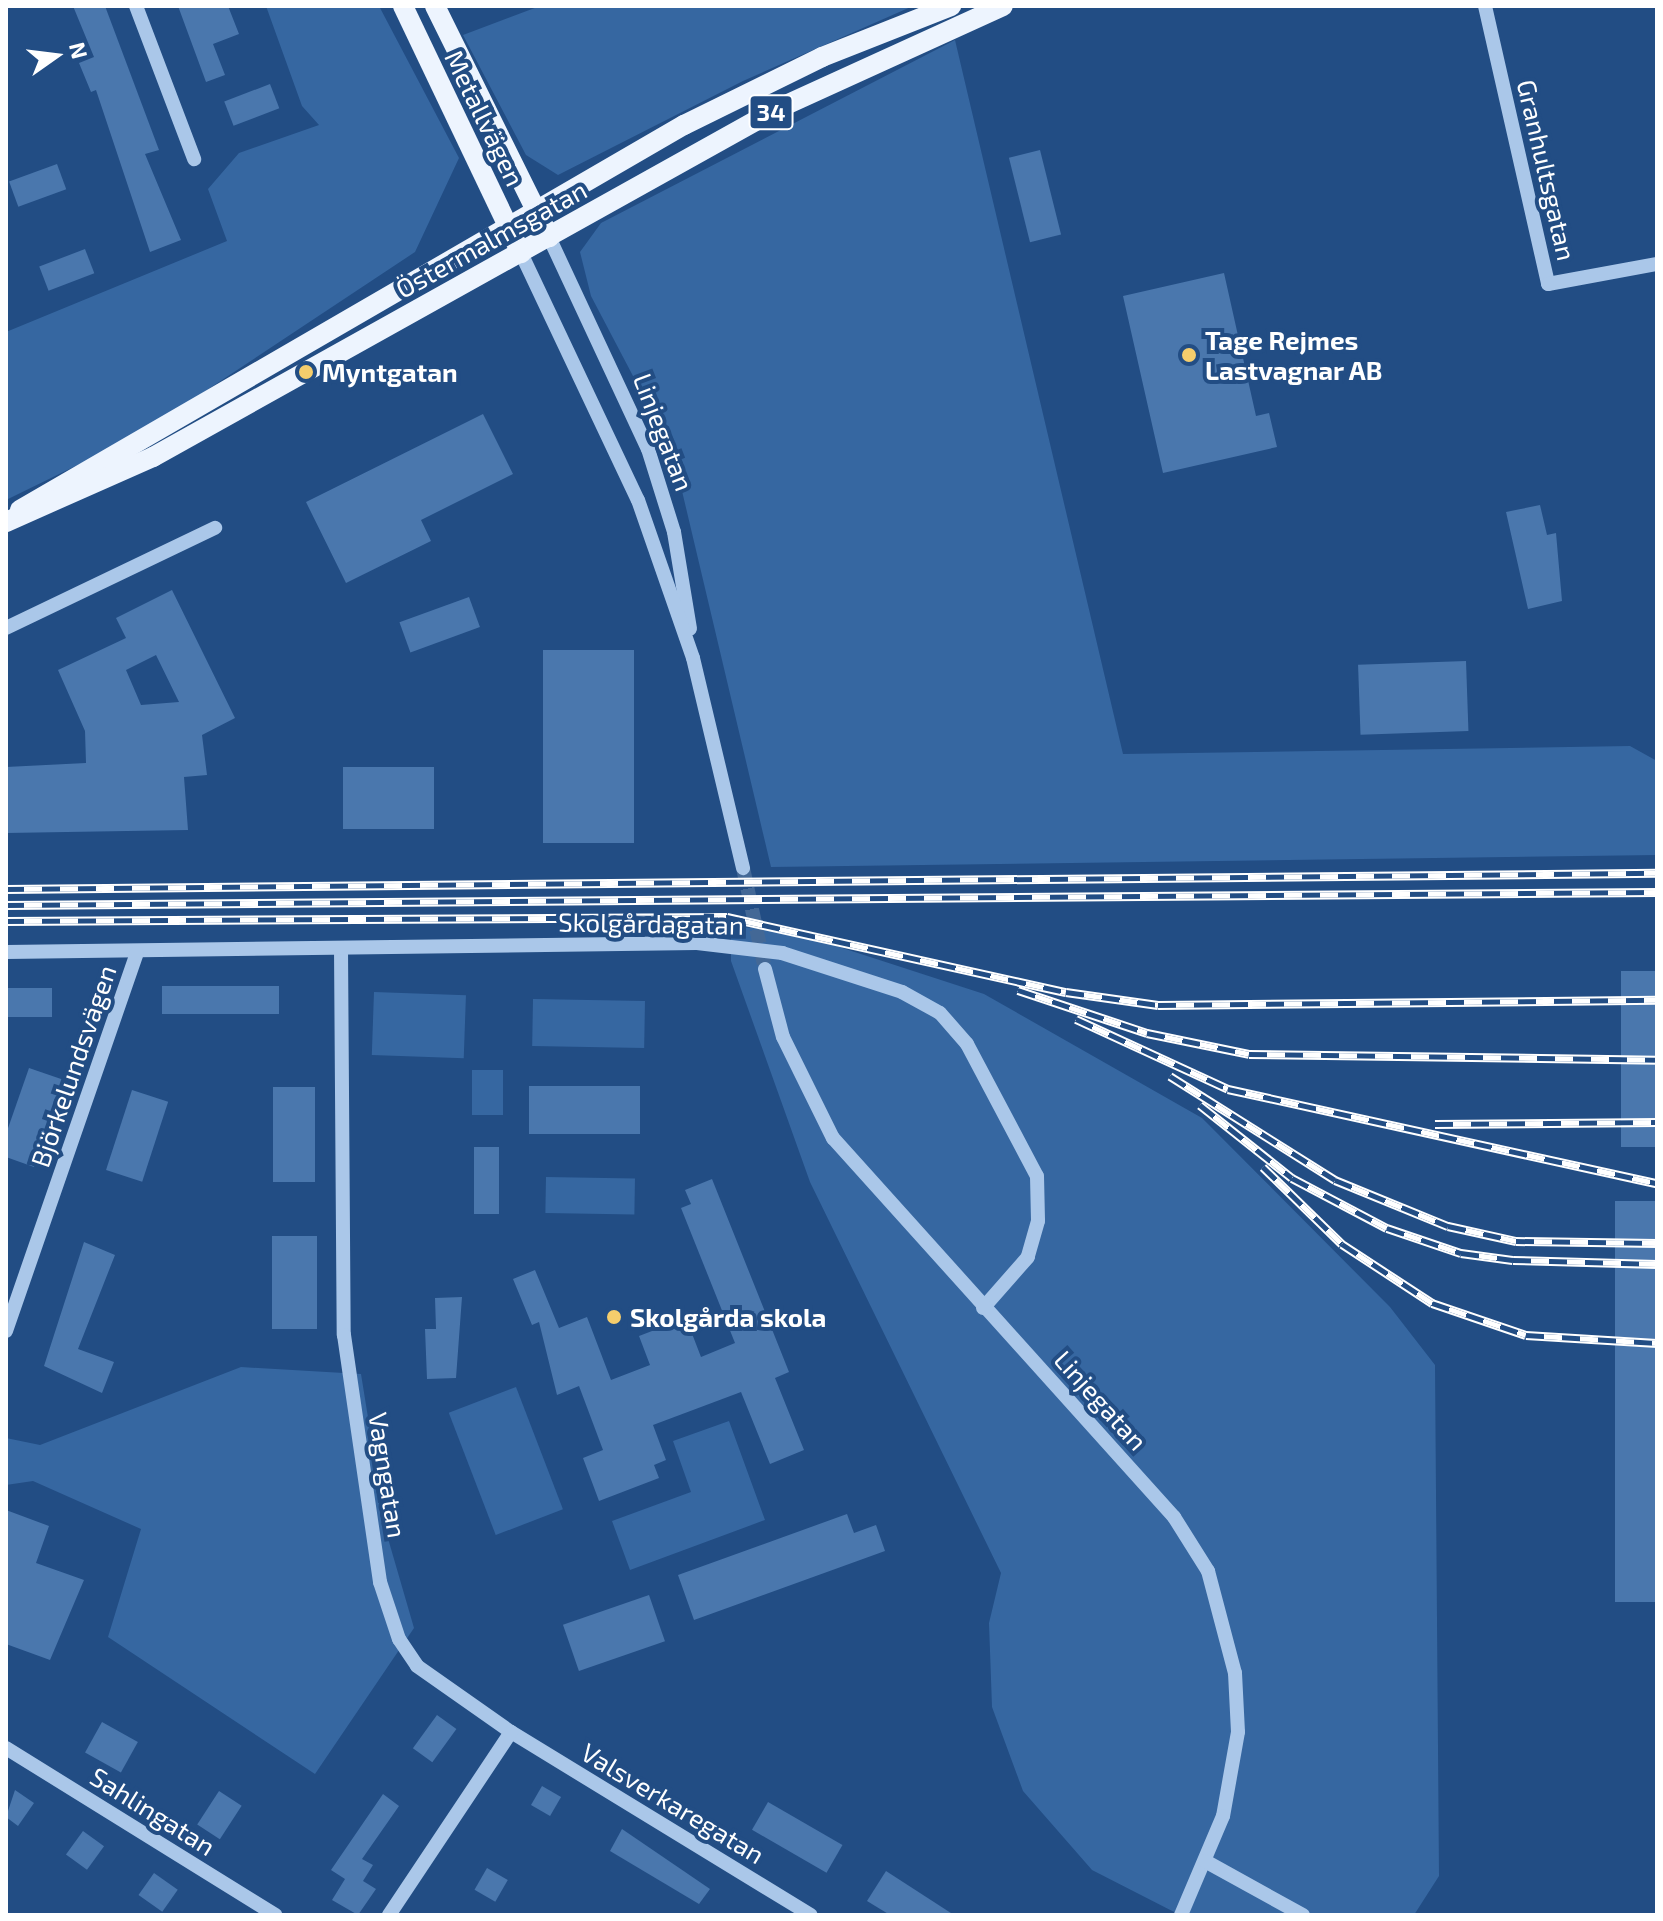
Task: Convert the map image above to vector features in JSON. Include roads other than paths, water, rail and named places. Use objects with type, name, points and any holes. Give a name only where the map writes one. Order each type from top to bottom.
[{"type":"main road","name":"Metallvägen","points":[[403,6],[521,253]]},
{"type":"main road","name":"Metallvägen","points":[[435,6],[549,237]]},
{"type":"main road","name":"Östermalmsgatan","points":[[6,521],[535,210],[763,85],[951,6]]},
{"type":"main road","name":"Östermalmsgatan","points":[[6,521],[93,489],[777,109],[1003,6]]},
{"type":"street","points":[[136,6],[194,159]]},
{"type":"street","name":"Granhultsgatan","points":[[1485,6],[1548,284],[1657,264]]},
{"type":"street","name":"Linjegatan","points":[[549,237],[629,400],[665,498],[693,658],[743,868]]},
{"type":"street","name":"Linjegatan","points":[[521,253],[622,459],[693,658]]},
{"type":"street","points":[[6,628],[215,528]]},
{"type":"street","name":"Skolgårdagatan","points":[[6,952],[137,953],[711,944],[782,953],[920,1000],[967,1044],[1037,1176],[1038,1221],[1028,1257],[983,1308]]},
{"type":"street","name":"Vagngatan","points":[[341,948],[342,1312],[380,1582],[392,1623],[417,1666],[511,1732]]},
{"type":"street","name":"Björkelundsvägen","points":[[6,1331],[137,953]]},
{"type":"street","name":"Linjegatan","points":[[765,969],[783,1037],[833,1138],[1174,1517],[1212,1582],[1235,1673],[1238,1732],[1230,1792],[1181,1915]]},
{"type":"street","points":[[389,1915],[511,1732]]},
{"type":"street","name":"Valsverkaregatan","points":[[511,1732],[811,1915]]},
{"type":"street","name":"Sahlingatan","points":[[6,1748],[275,1915]]},
{"type":"street","points":[[1205,1861],[1303,1915]]},
{"type":"tunnel","points":[[743,868],[765,969]]},
{"type":"railway","points":[[6,889],[1657,873]]},
{"type":"railway","points":[[6,905],[1657,892]]},
{"type":"railway","points":[[6,921],[727,917],[1066,992],[1158,1005],[1657,1000]]},
{"type":"railway","points":[[1018,990],[1147,1033],[1249,1054],[1657,1060]]},
{"type":"railway","points":[[1076,1019],[1228,1089],[1657,1183]]},
{"type":"railway","points":[[1170,1076],[1335,1180],[1448,1226],[1516,1241],[1657,1243]]},
{"type":"railway","points":[[1200,1105],[1292,1178],[1387,1228],[1461,1253],[1513,1260],[1657,1264]]},
{"type":"railway","points":[[1435,1124],[1657,1122]]},
{"type":"railway","points":[[1263,1167],[1342,1244],[1432,1303],[1526,1335],[1657,1343]]},
{"type":"place","name":"Tage Rejmes Lastvagnar AB","points":[[1189,355]]},
{"type":"place","name":"Myntgatan","points":[[306,372]]},
{"type":"place","name":"Skolgårda skola","points":[[614,1317]]}]
